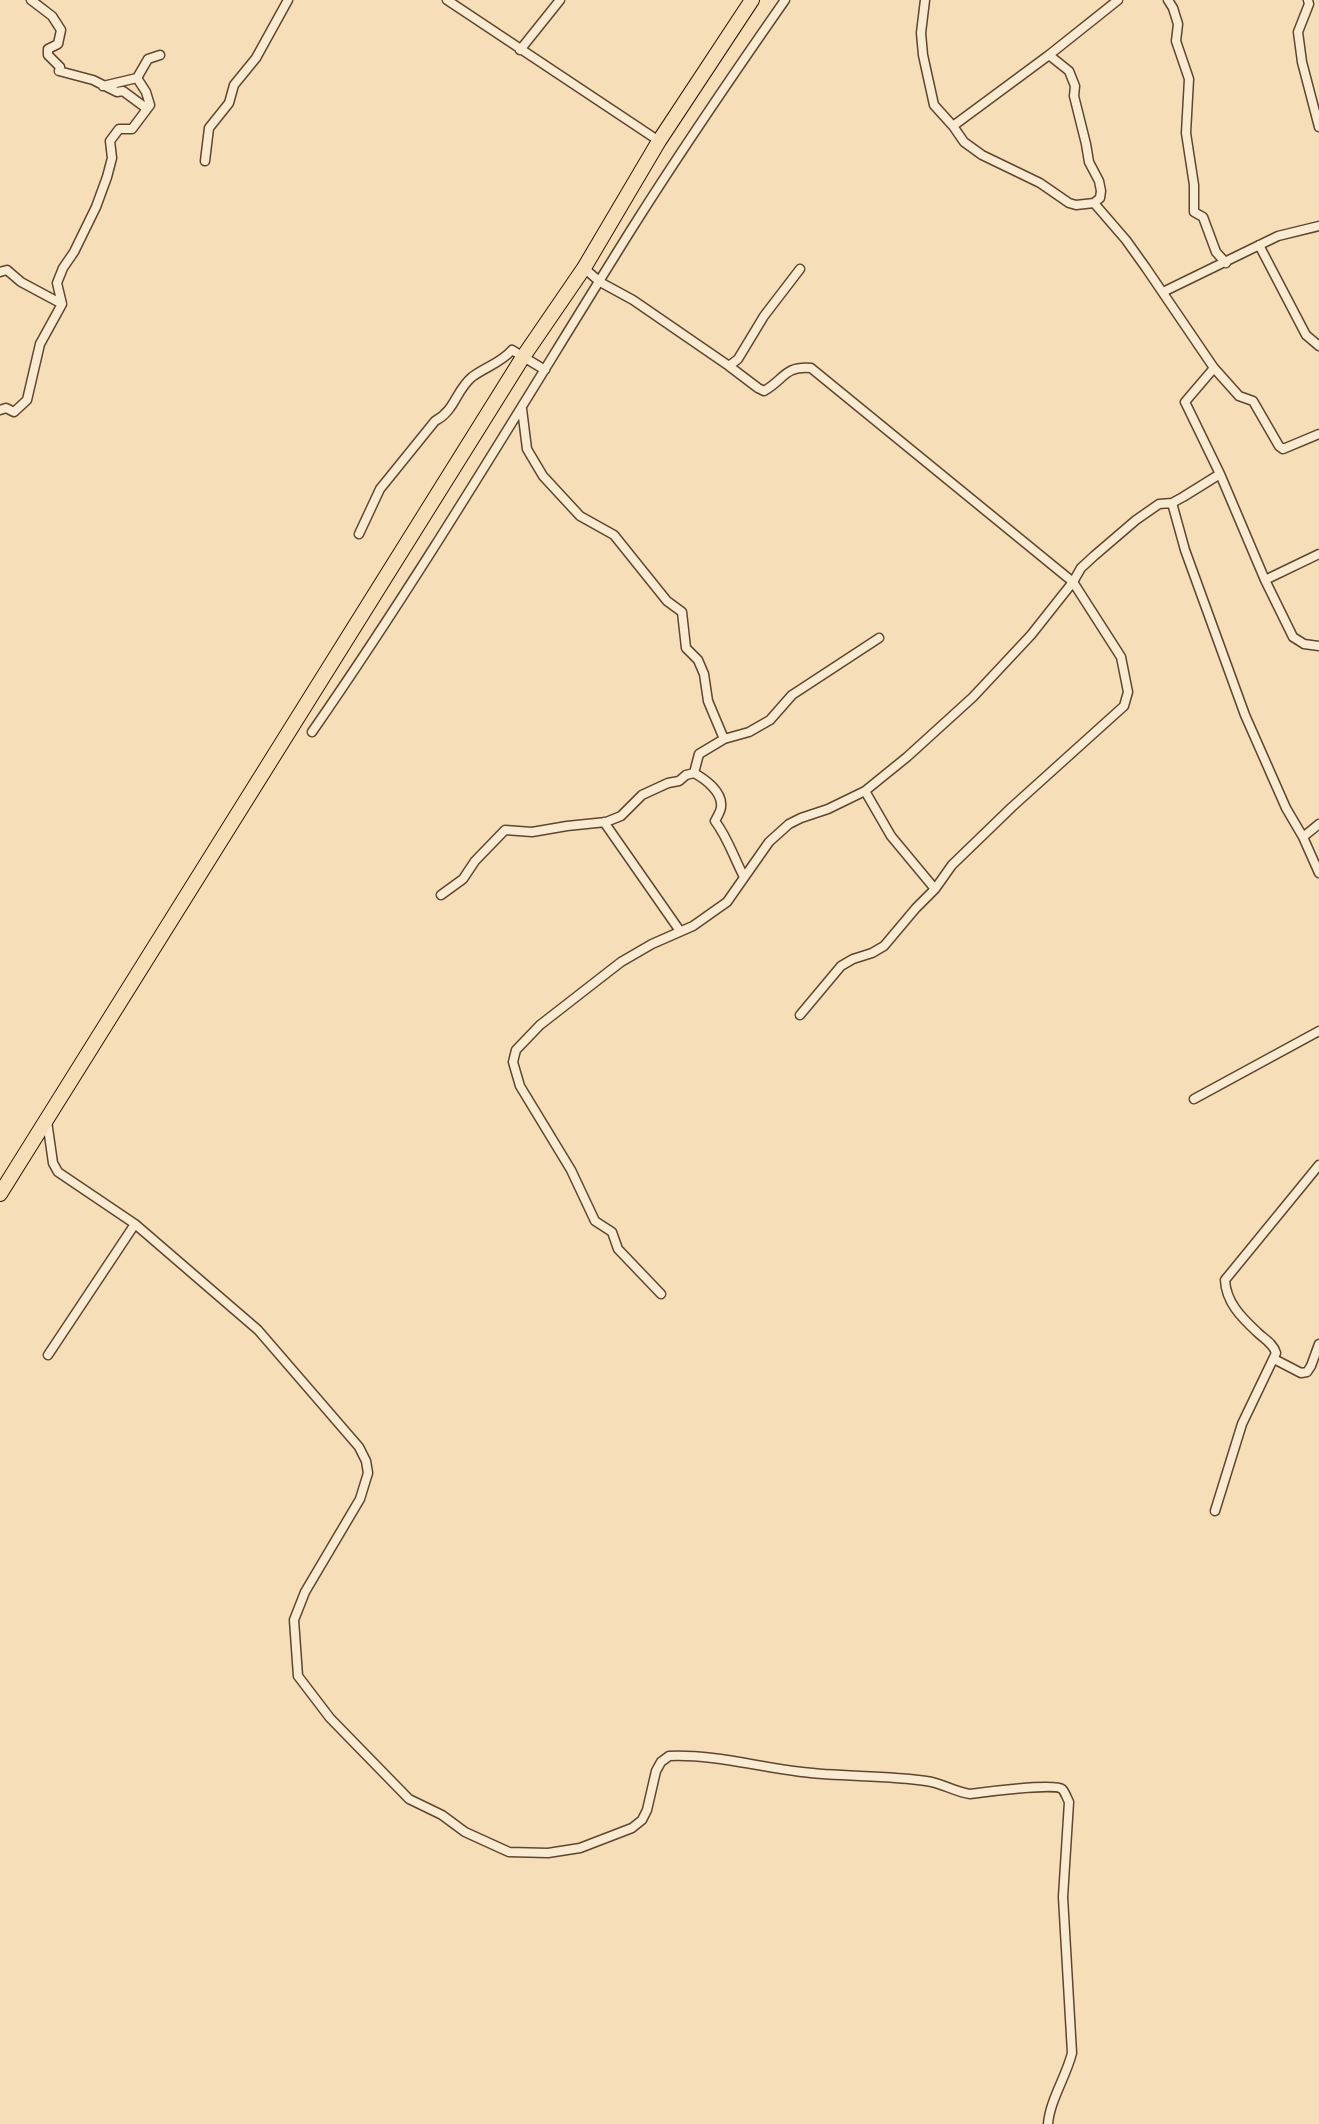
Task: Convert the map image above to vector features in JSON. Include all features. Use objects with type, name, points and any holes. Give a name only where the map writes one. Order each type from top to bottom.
[{"type":"main road","points":[[0,1194],[523,357],[585,268],[659,141],[752,0]]},
{"type":"street","points":[[31,0],[52,16],[61,30],[58,45],[48,49],[48,55],[60,67],[59,71],[85,77],[117,92],[123,91],[146,108]]},
{"type":"street","points":[[205,161],[209,128],[229,103],[234,85],[256,58],[288,0]]},
{"type":"street","points":[[447,0],[659,141]]},
{"type":"street","points":[[520,50],[560,0]]},
{"type":"street","points":[[312,732],[389,618],[522,409],[631,230],[785,0]]},
{"type":"street","points":[[925,0],[921,33],[923,55],[934,105],[964,142],[982,155],[1040,183],[1069,203],[1077,205],[1094,203],[1100,198],[1101,191],[1089,162],[1074,96],[1075,86],[1069,71],[1049,55]]},
{"type":"street","points":[[953,126],[1049,55],[1118,0]]},
{"type":"street","points":[[1168,0],[1178,24],[1176,40],[1189,79],[1186,133],[1194,184],[1194,212],[1203,216],[1216,252],[1226,263]]},
{"type":"street","points":[[1308,0],[1309,4],[1298,32],[1302,62],[1319,127]]},
{"type":"street","points":[[103,86],[137,78],[148,59],[160,55]]},
{"type":"street","points":[[0,410],[6,408],[14,411],[27,400],[40,344],[62,304],[57,283],[96,207],[107,177],[112,158],[110,141],[119,129],[132,129],[150,105],[146,92],[137,78]]},
{"type":"street","points":[[1094,203],[1126,240],[1214,368],[1239,396],[1253,401],[1279,446],[1289,448],[1319,434]]},
{"type":"street","points":[[1163,292],[1226,263],[1259,244],[1278,236],[1319,226]]},
{"type":"street","points":[[1259,244],[1306,335],[1319,346]]},
{"type":"street","points":[[585,268],[600,282],[633,300],[764,391],[790,370],[798,367],[811,368],[1073,582],[1121,657],[1128,692],[1124,706],[979,838],[952,865],[935,889],[884,946],[841,966],[800,1015]]},
{"type":"street","points":[[729,366],[738,359],[765,316],[800,269]]},
{"type":"street","points":[[0,272],[7,270],[21,282],[62,304]]},
{"type":"street","points":[[359,534],[380,489],[435,421],[446,416],[471,378],[506,358],[512,350],[545,370]]},
{"type":"street","points":[[1214,368],[1185,402],[1293,637],[1304,644],[1319,646]]},
{"type":"street","points":[[522,409],[527,449],[543,476],[580,516],[614,535],[667,601],[682,612],[686,648],[698,660],[704,674],[708,701],[724,739]]},
{"type":"street","points":[[661,1294],[618,1249],[612,1232],[595,1221],[572,1170],[520,1086],[513,1062],[516,1050],[540,1025],[600,976],[636,953],[701,921],[727,902],[769,842],[789,824],[865,791],[907,757],[973,697],[1031,635],[1073,582],[1081,568],[1136,520],[1159,504],[1172,503],[1220,474]]},
{"type":"street","points":[[1172,503],[1185,550],[1248,724],[1286,808],[1303,837],[1319,873]]},
{"type":"street","points":[[1265,580],[1319,554]]},
{"type":"street","points":[[693,773],[699,754],[724,739],[749,732],[770,720],[792,695],[879,638]]},
{"type":"street","points":[[441,895],[463,879],[475,861],[505,830],[532,832],[603,822],[621,816],[642,795],[668,783],[679,781],[693,773],[704,778],[719,794],[721,807],[715,821],[726,838],[744,877]]},
{"type":"street","points":[[865,791],[891,836],[935,889]]},
{"type":"street","points":[[603,822],[680,931]]},
{"type":"street","points":[[1303,837],[1319,824]]},
{"type":"street","points":[[1194,1100],[1319,1031]]},
{"type":"street","points":[[47,1121],[53,1163],[58,1172],[135,1224],[258,1330],[359,1447],[366,1461],[368,1473],[360,1499],[305,1592],[294,1620],[298,1676],[330,1718],[409,1799],[442,1815],[465,1832],[509,1852],[548,1853],[580,1848],[632,1828],[642,1820],[647,1810],[656,1772],[661,1762],[669,1756],[710,1758],[803,1773],[905,1778],[933,1782],[970,1794],[1047,1787],[1060,1787],[1064,1791],[1069,1802],[1063,1897],[1072,2053],[1068,2070],[1049,2115],[1048,2124]]},
{"type":"street","points":[[1215,1511],[1242,1424],[1276,1353],[1274,1346],[1257,1332],[1231,1304],[1225,1290],[1225,1280],[1319,1166]]},
{"type":"street","points":[[48,1355],[135,1224]]},
{"type":"street","points":[[1274,1359],[1301,1373],[1307,1372],[1319,1344]]}]
